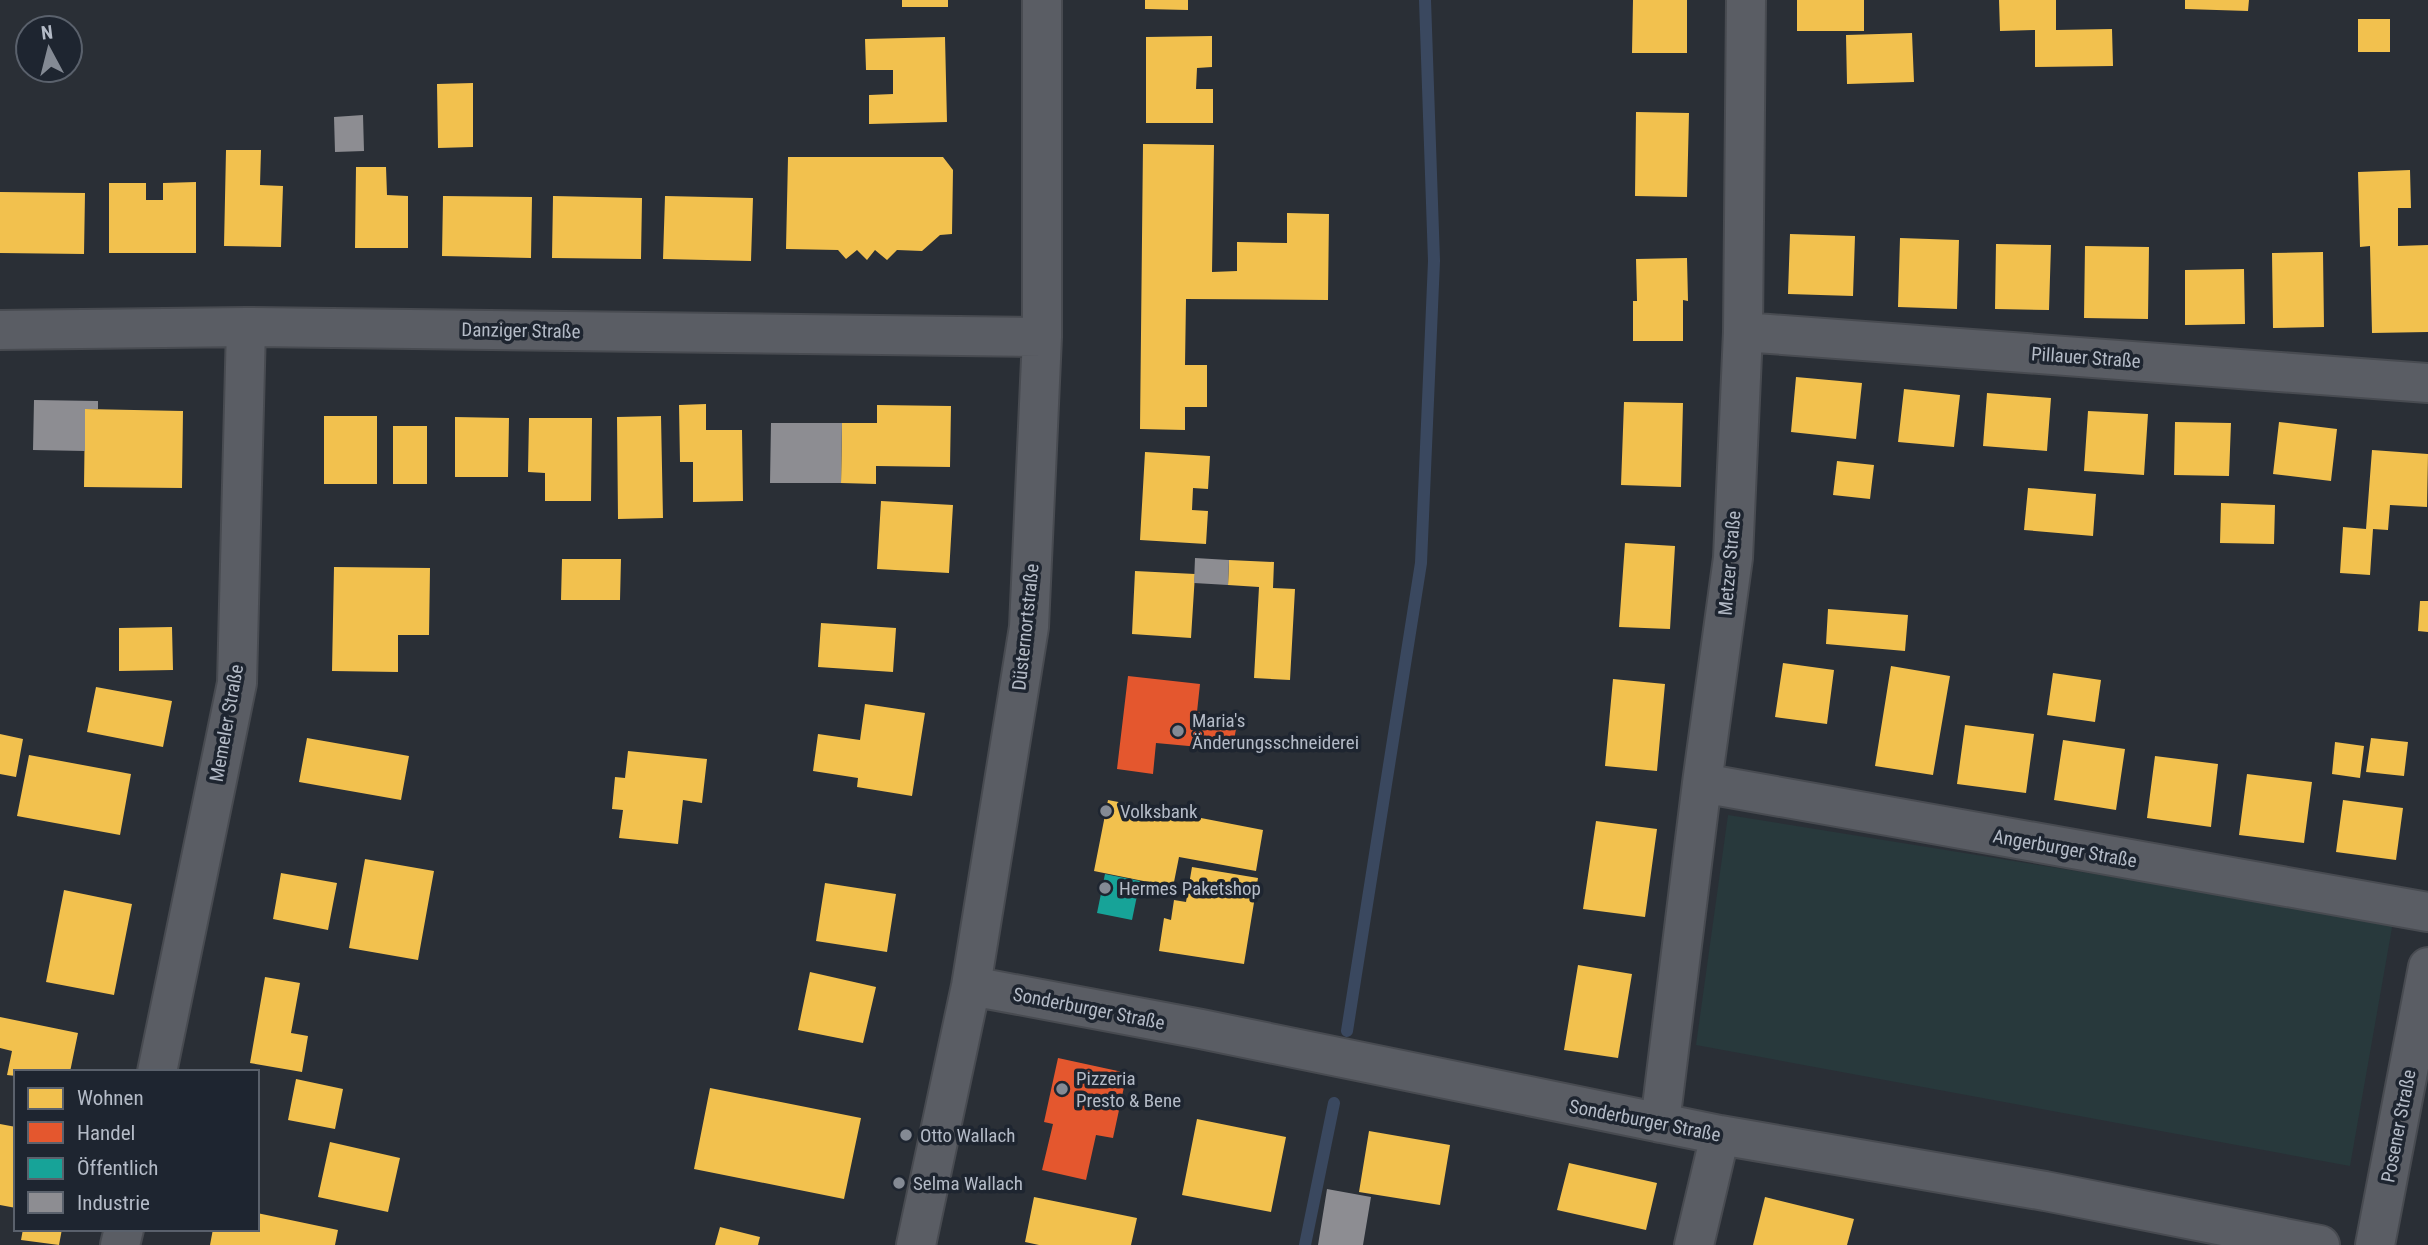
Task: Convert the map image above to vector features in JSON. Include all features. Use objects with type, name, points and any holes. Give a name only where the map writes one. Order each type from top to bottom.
[{"type":"street","name":"Düsternortstraße","points":[[916,1245],[971,986],[1029,627],[1042,337],[1042,0]]},
{"type":"street","name":"Metzer Straße","points":[[1660,1123],[1733,558],[1743,332],[1746,0]]},
{"type":"street","name":"Danziger Straße","points":[[0,330],[246,327],[1042,337]]},
{"type":"street","name":"Memeler Straße","points":[[156,1070],[237,683],[246,327]]},
{"type":"street","name":"Pillauer Straße","points":[[1743,332],[2428,383]]},
{"type":"street","name":"Angerburger Straße","points":[[1702,783],[2428,912]]},
{"type":"street","name":"Posener Straße","points":[[2375,1245],[2428,967]]},
{"type":"street","name":"Sonderburger Straße","points":[[971,986],[1720,1135],[2045,1191],[2310,1244]]},
{"type":"street","points":[[1694,1245],[1720,1135]]},
{"type":"shaded area","points":[[1728,815],[2393,922],[2350,1166],[1696,1045]]},
{"type":"building: Wohnen","points":[[902,0],[948,0],[948,7],[902,7]]},
{"type":"building: Wohnen","points":[[1145,0],[1188,0],[1188,10],[1145,9]]},
{"type":"building: Wohnen","points":[[1633,0],[1687,0],[1687,53],[1632,53]]},
{"type":"building: Wohnen","points":[[1797,0],[1864,0],[1864,31],[1797,31]]},
{"type":"building: Wohnen","points":[[1999,0],[2056,0],[2056,30],[2112,29],[2113,66],[2035,67],[2035,30],[2000,31]]},
{"type":"building: Wohnen","points":[[2185,0],[2249,0],[2248,11],[2185,9]]},
{"type":"building: Wohnen","points":[[2358,19],[2390,19],[2390,52],[2358,52]]},
{"type":"building: Wohnen","points":[[1912,33],[1914,82],[1847,84],[1846,35]]},
{"type":"building: Wohnen","points":[[1212,36],[1212,67],[1197,68],[1196,89],[1213,89],[1213,123],[1146,123],[1146,37]]},
{"type":"building: Wohnen","points":[[945,37],[947,122],[869,124],[869,95],[893,94],[893,70],[866,70],[865,39]]},
{"type":"building: Wohnen","points":[[473,83],[473,147],[438,148],[437,84]]},
{"type":"building: Wohnen","points":[[1636,112],[1689,113],[1687,197],[1635,196]]},
{"type":"building: Wohnen","points":[[1143,144],[1214,145],[1212,272],[1237,271],[1237,242],[1287,243],[1287,213],[1329,214],[1328,300],[1186,299],[1185,365],[1207,365],[1207,407],[1185,407],[1185,430],[1140,429]]},
{"type":"building: Wohnen","points":[[226,150],[261,150],[260,185],[283,186],[281,247],[224,246]]},
{"type":"building: Wohnen","points":[[788,157],[943,157],[953,170],[952,234],[940,235],[922,251],[897,250],[887,260],[875,250],[867,260],[857,250],[846,259],[838,250],[786,249]]},
{"type":"building: Wohnen","points":[[356,167],[386,167],[387,195],[408,196],[408,248],[355,248]]},
{"type":"building: Wohnen","points":[[2410,170],[2411,208],[2398,208],[2398,246],[2428,245],[2428,332],[2372,333],[2370,246],[2360,247],[2358,172]]},
{"type":"building: Wohnen","points":[[196,182],[196,253],[109,253],[109,183],[146,183],[146,200],[163,200],[163,183]]},
{"type":"building: Wohnen","points":[[0,192],[85,193],[84,254],[0,253]]},
{"type":"building: Wohnen","points":[[443,196],[532,197],[531,258],[442,256]]},
{"type":"building: Wohnen","points":[[553,196],[642,198],[641,259],[552,258]]},
{"type":"building: Wohnen","points":[[665,196],[753,198],[751,261],[663,259]]},
{"type":"building: Wohnen","points":[[1790,234],[1855,236],[1853,296],[1788,294]]},
{"type":"building: Wohnen","points":[[1900,238],[1959,240],[1957,309],[1898,307]]},
{"type":"building: Wohnen","points":[[1996,244],[2051,245],[2049,310],[1995,309]]},
{"type":"building: Wohnen","points":[[2085,246],[2149,247],[2148,319],[2084,318]]},
{"type":"building: Wohnen","points":[[2323,252],[2324,327],[2273,328],[2272,253]]},
{"type":"building: Wohnen","points":[[1687,258],[1688,301],[1683,300],[1683,341],[1633,341],[1633,301],[1637,301],[1636,259]]},
{"type":"building: Wohnen","points":[[2244,269],[2245,324],[2185,325],[2185,270]]},
{"type":"building: Wohnen","points":[[1796,377],[1862,383],[1856,439],[1791,432]]},
{"type":"building: Wohnen","points":[[1904,389],[1960,395],[1954,447],[1898,442]]},
{"type":"building: Wohnen","points":[[1987,393],[2051,398],[2047,451],[1983,446]]},
{"type":"building: Wohnen","points":[[1624,402],[1683,403],[1681,487],[1621,485]]},
{"type":"building: Wohnen","points":[[706,404],[706,430],[742,430],[743,501],[693,502],[693,462],[680,462],[679,405]]},
{"type":"building: Wohnen","points":[[877,405],[951,406],[950,467],[876,466],[876,484],[841,483],[842,423],[877,423]]},
{"type":"building: Wohnen","points":[[85,409],[183,411],[182,488],[84,487]]},
{"type":"building: Wohnen","points":[[2088,411],[2148,414],[2144,475],[2084,471]]},
{"type":"building: Wohnen","points":[[324,416],[377,416],[377,484],[324,484]]},
{"type":"building: Wohnen","points":[[661,416],[663,518],[618,519],[617,417]]},
{"type":"building: Wohnen","points":[[455,417],[509,418],[508,477],[455,477]]},
{"type":"building: Wohnen","points":[[529,418],[592,418],[591,501],[545,501],[545,473],[528,472]]},
{"type":"building: Wohnen","points":[[2175,422],[2231,423],[2229,476],[2174,475]]},
{"type":"building: Wohnen","points":[[2279,422],[2337,429],[2331,481],[2273,474]]},
{"type":"building: Wohnen","points":[[393,426],[427,426],[427,484],[393,484]]},
{"type":"building: Wohnen","points":[[2372,450],[2428,454],[2427,507],[2390,505],[2388,530],[2373,529],[2370,575],[2340,573],[2343,527],[2366,529]]},
{"type":"building: Wohnen","points":[[1145,452],[1210,456],[1208,489],[1193,488],[1192,510],[1208,511],[1206,544],[1140,540]]},
{"type":"building: Wohnen","points":[[1837,461],[1874,465],[1870,499],[1833,495]]},
{"type":"building: Wohnen","points":[[2028,488],[2096,494],[2093,536],[2024,530]]},
{"type":"building: Wohnen","points":[[881,501],[953,505],[949,573],[877,569]]},
{"type":"building: Wohnen","points":[[2221,503],[2275,505],[2274,544],[2220,543]]},
{"type":"building: Wohnen","points":[[1625,543],[1675,546],[1670,629],[1619,627]]},
{"type":"building: Wohnen","points":[[562,559],[621,559],[620,600],[561,600]]},
{"type":"building: Wohnen","points":[[1229,560],[1274,562],[1273,588],[1295,589],[1290,680],[1254,678],[1259,587],[1228,585]]},
{"type":"building: Wohnen","points":[[334,567],[430,568],[429,635],[398,635],[398,672],[332,671]]},
{"type":"building: Wohnen","points":[[1135,571],[1195,574],[1191,638],[1132,634]]},
{"type":"building: Wohnen","points":[[2420,601],[2428,601],[2428,632],[2418,631]]},
{"type":"building: Wohnen","points":[[1828,609],[1908,615],[1905,651],[1826,644]]},
{"type":"building: Wohnen","points":[[821,623],[896,628],[893,672],[818,667]]},
{"type":"building: Wohnen","points":[[172,627],[173,670],[119,671],[119,628]]},
{"type":"building: Wohnen","points":[[1783,663],[1834,670],[1827,724],[1775,717]]},
{"type":"building: Wohnen","points":[[1891,666],[1950,676],[1933,775],[1875,766]]},
{"type":"building: Wohnen","points":[[2053,673],[2101,680],[2095,722],[2047,715]]},
{"type":"building: Wohnen","points":[[1613,679],[1665,684],[1657,771],[1605,766]]},
{"type":"building: Wohnen","points":[[96,687],[172,701],[163,747],[87,732]]},
{"type":"building: Wohnen","points":[[865,704],[925,713],[912,796],[857,787],[858,778],[813,771],[818,734],[860,740]]},
{"type":"building: Wohnen","points":[[1965,725],[2034,734],[2026,793],[1957,784]]},
{"type":"building: Wohnen","points":[[0,734],[23,739],[16,777],[0,774]]},
{"type":"building: Wohnen","points":[[307,738],[409,756],[401,800],[299,782]]},
{"type":"building: Wohnen","points":[[2371,738],[2408,742],[2404,776],[2366,772]]},
{"type":"building: Wohnen","points":[[2063,740],[2125,749],[2116,810],[2054,800]]},
{"type":"building: Wohnen","points":[[2335,742],[2364,746],[2360,778],[2332,774]]},
{"type":"building: Wohnen","points":[[628,751],[707,759],[702,803],[683,800],[678,844],[619,838],[623,810],[612,809],[615,777],[625,778]]},
{"type":"building: Wohnen","points":[[29,755],[131,774],[120,835],[17,816]]},
{"type":"building: Wohnen","points":[[2155,756],[2218,764],[2211,827],[2147,818]]},
{"type":"building: Wohnen","points":[[2247,774],[2312,782],[2304,843],[2239,835]]},
{"type":"building: Wohnen","points":[[1108,800],[1263,830],[1256,871],[1179,857],[1173,887],[1094,871]]},
{"type":"building: Wohnen","points":[[2343,800],[2403,808],[2396,860],[2336,852]]},
{"type":"building: Wohnen","points":[[1596,821],[1657,829],[1645,917],[1583,909]]},
{"type":"building: Wohnen","points":[[365,859],[434,871],[418,960],[349,948]]},
{"type":"building: Wohnen","points":[[1192,867],[1258,878],[1244,964],[1159,951],[1164,918],[1171,920],[1174,900],[1186,902]]},
{"type":"building: Wohnen","points":[[281,873],[337,883],[328,930],[273,919]]},
{"type":"building: Wohnen","points":[[825,883],[896,894],[887,952],[816,941]]},
{"type":"building: Wohnen","points":[[64,890],[132,904],[114,995],[46,982]]},
{"type":"building: Wohnen","points":[[1578,965],[1632,974],[1618,1058],[1564,1050]]},
{"type":"building: Wohnen","points":[[810,972],[876,987],[863,1043],[798,1030]]},
{"type":"building: Wohnen","points":[[265,977],[300,983],[291,1033],[308,1036],[302,1072],[250,1063]]},
{"type":"building: Wohnen","points":[[0,1017],[78,1033],[70,1070],[14,1070],[14,1076],[7,1075],[12,1051],[0,1048]]},
{"type":"building: Wohnen","points":[[296,1079],[343,1089],[335,1129],[288,1120]]},
{"type":"building: Wohnen","points":[[710,1088],[861,1118],[844,1199],[694,1169]]},
{"type":"building: Wohnen","points":[[1197,1119],[1286,1137],[1271,1212],[1182,1195]]},
{"type":"building: Wohnen","points":[[0,1124],[14,1127],[14,1208],[0,1205]]},
{"type":"building: Wohnen","points":[[1369,1131],[1450,1145],[1440,1205],[1359,1192]]},
{"type":"building: Wohnen","points":[[330,1142],[400,1158],[388,1212],[318,1197]]},
{"type":"building: Wohnen","points":[[1569,1163],[1657,1183],[1646,1230],[1557,1210]]},
{"type":"building: Wohnen","points":[[1034,1197],[1137,1218],[1131,1245],[1039,1245],[1025,1242]]},
{"type":"building: Wohnen","points":[[1765,1197],[1854,1219],[1847,1245],[1753,1245]]},
{"type":"building: Wohnen","points":[[259,1213],[338,1230],[335,1245],[210,1245],[213,1231],[259,1231]]},
{"type":"building: Wohnen","points":[[720,1227],[760,1237],[758,1245],[715,1245]]},
{"type":"building: Wohnen","points":[[23,1231],[62,1231],[59,1245],[21,1240]]},
{"type":"building: Handel","name":"Maria's Änderungsschneiderei","points":[[1128,676],[1200,684],[1197,712],[1238,719],[1232,750],[1156,743],[1153,774],[1117,769]]},
{"type":"building: Handel","points":[[1058,1058],[1127,1073],[1113,1138],[1096,1135],[1086,1180],[1042,1170],[1053,1124],[1044,1122]]},
{"type":"building: Öffentlich","points":[[1105,874],[1140,881],[1132,920],[1097,913]]},
{"type":"building: Industrie","points":[[363,115],[364,151],[335,152],[334,117]]},
{"type":"building: Industrie","points":[[34,400],[98,401],[98,409],[85,409],[85,451],[33,450]]},
{"type":"building: Industrie","points":[[771,423],[842,423],[841,483],[770,483]]},
{"type":"building: Industrie","points":[[1195,558],[1229,560],[1228,585],[1194,583]]},
{"type":"building: Industrie","points":[[1327,1189],[1371,1197],[1363,1245],[1318,1245]]},
{"type":"waterway","points":[[1347,1031],[1421,563],[1434,261],[1425,0]]},
{"type":"waterway","points":[[1305,1245],[1334,1103]]},
{"type":"place","name":"Maria's Änderungsschneiderei","points":[[1178,731]]},
{"type":"place","name":"Volksbank","points":[[1106,811]]},
{"type":"place","name":"Hermes Paketshop","points":[[1105,888]]},
{"type":"place","name":"Pizzeria Presto & Bene","points":[[1062,1089]]},
{"type":"place","name":"Otto Wallach","points":[[906,1135]]},
{"type":"place","name":"Selma Wallach","points":[[899,1183]]}]
